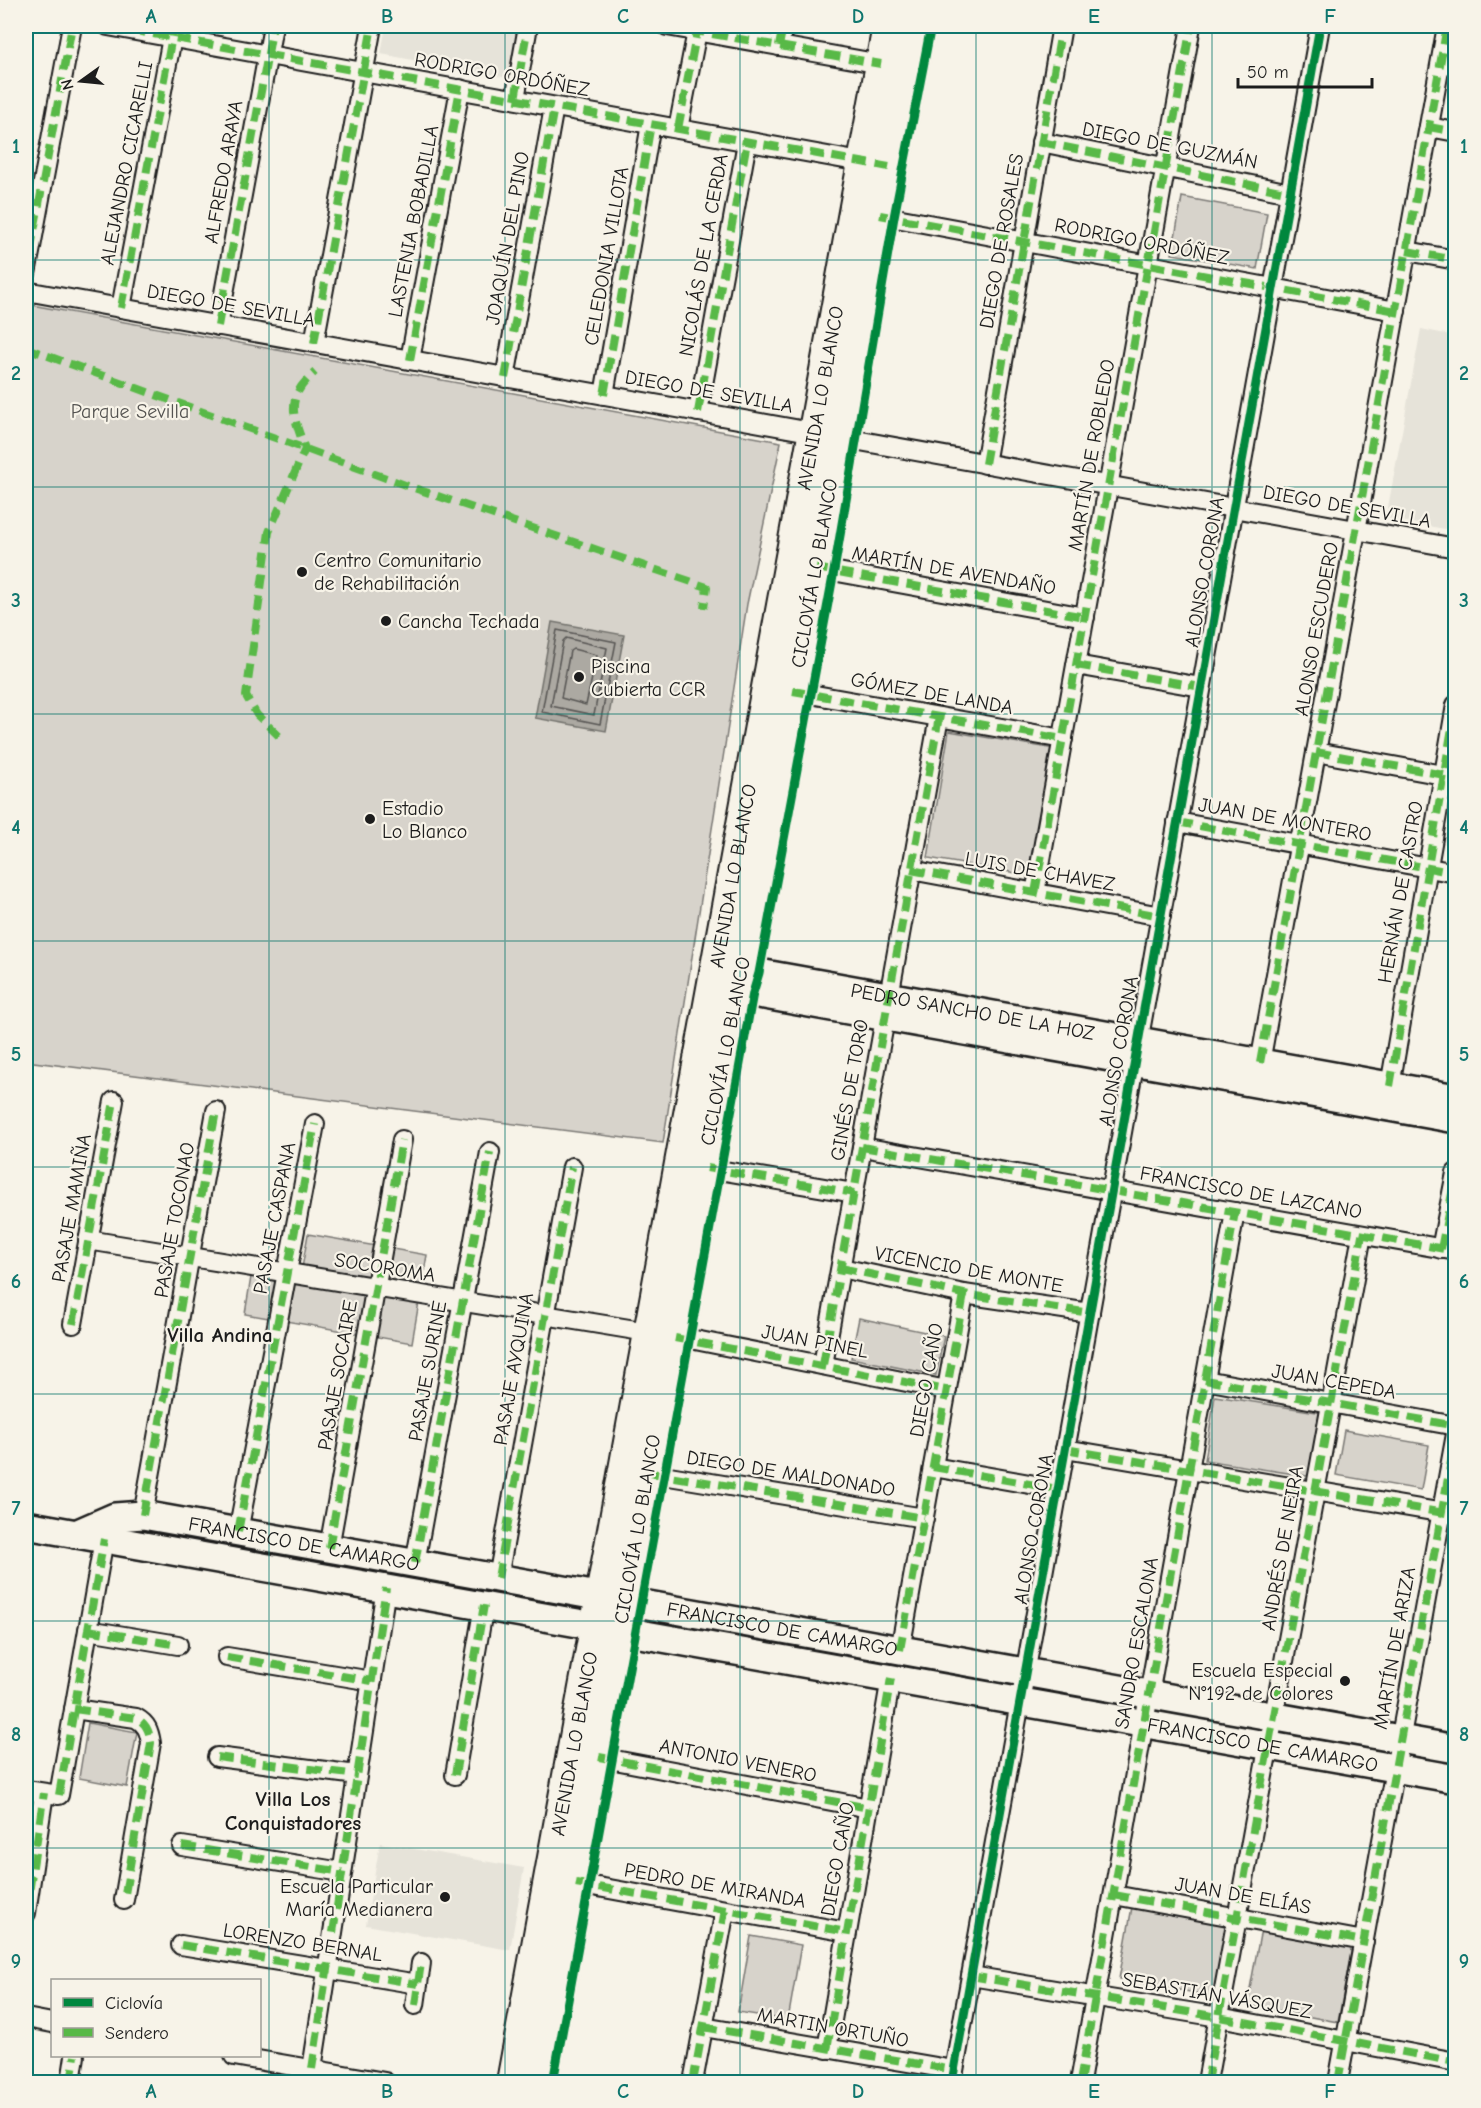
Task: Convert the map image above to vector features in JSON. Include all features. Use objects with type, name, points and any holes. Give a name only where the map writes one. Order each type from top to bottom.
[{"type":"main road","name":"AVENIDA LO BLANCO","points":[[540,2082],[599,1757],[612,1613],[651,1473],[662,1336],[707,1168],[728,982],[793,691],[816,568],[827,435],[880,215],[876,165],[881,64],[888,26]]},
{"type":"main road","name":"AVENIDA LO BLANCO","points":[[512,2082],[612,1613],[876,165],[915,26]]},
{"type":"street","points":[[26,274],[72,26]]},
{"type":"street","name":"RODRIGO ORDÓÑEZ","points":[[108,26],[173,31],[268,55],[876,165]]},
{"type":"street","name":"ALFREDO ARAYA","points":[[218,326],[273,26]]},
{"type":"street","points":[[314,343],[372,26]]},
{"type":"street","points":[[515,99],[528,26]]},
{"type":"street","points":[[667,26],[697,28],[779,46],[881,64]]},
{"type":"street","points":[[779,46],[783,26]]},
{"type":"street","name":"DIEGO DE ROSALES","points":[[985,464],[1062,26]]},
{"type":"street","name":"MARTÍN DE ROBLEDO","points":[[1035,893],[1191,26]]},
{"type":"street","name":"ALONSO CORONA","points":[[953,2076],[1320,26]]},
{"type":"street","name":"ALONSO ESCUDERO","points":[[1260,1063],[1448,26]]},
{"type":"street","points":[[678,129],[697,28]]},
{"type":"street","name":"ALEJANDRO CICARELLI","points":[[121,308],[173,31]]},
{"type":"street","name":"LASTENIA BOBADILLA","points":[[410,360],[460,89]]},
{"type":"street","name":"JOAQUÍN DEL PINO","points":[[505,378],[554,106]]},
{"type":"street","name":"CELEDONIA VILLOTA","points":[[604,395],[651,124]]},
{"type":"street","points":[[1429,127],[1455,132]]},
{"type":"street","name":"NICOLÁS DE LA CERDA","points":[[698,412],[747,142]]},
{"type":"street","name":"DIEGO DE GUZMÁN","points":[[1041,142],[1290,193]]},
{"type":"street","name":"RODRIGO ORDÓÑEZ","points":[[880,215],[1396,311]]},
{"type":"street","points":[[1407,251],[1455,260]]},
{"type":"street","name":"DIEGO DE SEVILLA","points":[[26,291],[1455,549]]},
{"type":"street","name":"MARTÍN DE AVENDAÑO","points":[[816,568],[1085,617]]},
{"type":"street","points":[[1076,665],[1201,687]]},
{"type":"street","name":"GÓMEZ DE LANDA","points":[[793,691],[1063,738]]},
{"type":"street","name":"HERNÁN DE CASTRO","points":[[1390,1086],[1427,868],[1449,776],[1455,705]]},
{"type":"street","name":"GINÉS DE TORO","points":[[823,1365],[939,717]]},
{"type":"street","points":[[1316,752],[1449,776]]},
{"type":"street","name":"JUAN DE MONTERO","points":[[1177,822],[1455,873]]},
{"type":"street","name":"LUIS DE CHAVEZ","points":[[911,870],[1161,916]]},
{"type":"street","name":"PEDRO SANCHO DE LA HOZ","points":[[728,982],[759,973],[887,1006],[1136,1051],[1455,1119]]},
{"type":"street","name":"PEDRO SANCHO DE LA HOZ","points":[[1136,1051],[1260,1063],[1455,1098]]},
{"type":"street","name":"PASAJE MAMIÑA","points":[[73,1324],[114,1101]]},
{"type":"street","name":"PASAJE TOCONAO","points":[[142,1515],[216,1111]]},
{"type":"street","name":"PASAJE CASPANA","points":[[238,1532],[315,1124]]},
{"type":"street","name":"PASAJE SOCAIRE","points":[[329,1548],[402,1140]]},
{"type":"street","name":"FRANCISCO DE LAZCANO","points":[[862,1147],[1448,1250]]},
{"type":"street","name":"PASAJE SURINE","points":[[415,1563],[490,1152]]},
{"type":"street","name":"PASAJE AYQUINA","points":[[498,1578],[572,1167]]},
{"type":"street","points":[[707,1168],[854,1193]]},
{"type":"street","points":[[1448,1250],[1455,1173]]},
{"type":"street","name":"SANDRO ESCALONA","points":[[1080,2082],[1235,1212]]},
{"type":"street","name":"ANDRÉS DE NEIRA","points":[[1207,2082],[1362,1234]]},
{"type":"street","name":"SOCOROMA","points":[[88,1240],[662,1336]]},
{"type":"street","name":"VICENCIO DE MONTE","points":[[841,1268],[964,1294],[1089,1313]]},
{"type":"street","name":"DIEGO CAÑO","points":[[900,1650],[964,1294]]},
{"type":"street","name":"JUAN PINEL","points":[[662,1336],[947,1390]]},
{"type":"street","name":"JUAN CEPEDA","points":[[1205,1380],[1455,1426]]},
{"type":"street","name":"MARTÍN DE ARIZA","points":[[1338,2082],[1400,1740],[1448,1514],[1455,1434]]},
{"type":"street","points":[[1065,1449],[1448,1514]]},
{"type":"street","points":[[933,1467],[1058,1489]]},
{"type":"street","name":"DIEGO DE MALDONADO","points":[[651,1473],[924,1518]]},
{"type":"street","name":"FRANCISCO DE CAMARGO","points":[[75,1534],[115,1517],[142,1515],[415,1563],[498,1578],[612,1613],[891,1678],[1455,1779]]},
{"type":"street","name":"FRANCISCO DE CAMARGO","points":[[26,1530],[75,1534],[484,1605],[612,1613],[900,1650],[1455,1749]]},
{"type":"street","points":[[26,1913],[43,1792],[74,1709],[104,1539]]},
{"type":"street","points":[[312,2069],[386,1588]]},
{"type":"street","points":[[455,1775],[484,1605]]},
{"type":"street","points":[[88,1630],[178,1646]]},
{"type":"street","points":[[227,1656],[372,1681]]},
{"type":"street","name":"DIEGO CAÑO","points":[[827,2049],[891,1678]]},
{"type":"street","points":[[74,1709],[136,1718],[144,1722],[149,1731],[151,1743],[124,1900]]},
{"type":"street","points":[[218,1757],[357,1775]]},
{"type":"street","name":"ANTONIO VENERO","points":[[599,1757],[869,1808]]},
{"type":"street","points":[[182,1846],[342,1872]]},
{"type":"street","name":"PEDRO DE MIRANDA","points":[[576,1882],[847,1932]]},
{"type":"street","name":"JUAN DE ELÍAS","points":[[1114,1894],[1364,1941]]},
{"type":"street","points":[[693,2082],[725,1910]]},
{"type":"street","name":"LORENZO BERNAL","points":[[181,1945],[418,1984]]},
{"type":"street","points":[[415,2005],[421,1963]]},
{"type":"street","name":"SEBASTIÁN VÁSQUEZ","points":[[971,1976],[1219,2017],[1455,2062]]},
{"type":"street","points":[[26,2018],[51,2023]]},
{"type":"street","name":"MARTIN ORTUÑO","points":[[703,2027],[827,2049],[953,2076]]},
{"type":"street","points":[[71,2082],[75,2057]]},
{"type":"street","points":[[245,2057],[385,2082]]},
{"type":"shaded area","points":[[386,26],[517,26],[508,78],[381,54]]},
{"type":"shaded area","points":[[1421,329],[1455,336],[1455,531],[1386,518]]},
{"type":"shaded area","name":"Escuela Particular María Medianera","points":[[380,1843],[524,1868],[510,1950],[366,1925]]},
{"type":"green space","points":[[1182,197],[1267,213],[1257,269],[1172,254]]},
{"type":"green space","name":"Estadio Lo Blanco","points":[[26,304],[781,442],[747,604],[663,1143],[26,1061]]},
{"type":"green space","points":[[949,731],[1055,749],[1034,876],[928,858]]},
{"type":"green space","points":[[308,1234],[427,1255],[412,1343],[245,1314],[251,1277],[299,1285]]},
{"type":"green space","points":[[859,1318],[944,1336],[936,1375],[851,1358]]},
{"type":"green space","points":[[1215,1396],[1323,1413],[1313,1477],[1205,1460]]},
{"type":"green space","points":[[1344,1430],[1429,1445],[1421,1490],[1336,1475]]},
{"type":"green space","points":[[88,1723],[137,1732],[127,1787],[79,1778]]},
{"type":"green space","points":[[1132,1907],[1230,1926],[1217,1997],[1119,1979]]},
{"type":"green space","points":[[1261,1929],[1352,1947],[1338,2022],[1247,2005]]},
{"type":"green space","points":[[751,1936],[801,1945],[788,2020],[738,2012]]},
{"type":"water","name":"Piscina Cubierta CCR","points":[[552,622],[624,635],[606,731],[535,718]]},
{"type":"marked path","points":[[26,274],[72,26]]},
{"type":"marked path","points":[[108,26],[889,167]]},
{"type":"marked path","points":[[121,308],[174,26]]},
{"type":"marked path","points":[[218,326],[273,26]]},
{"type":"marked path","points":[[314,343],[372,26]]},
{"type":"marked path","points":[[515,99],[528,26]]},
{"type":"marked path","points":[[667,26],[881,64]]},
{"type":"marked path","points":[[678,129],[698,26]]},
{"type":"marked path","points":[[779,46],[783,26]]},
{"type":"marked path","points":[[985,464],[1062,26]]},
{"type":"marked path","points":[[1035,893],[1191,26]]},
{"type":"marked path","points":[[1260,1063],[1447,26]]},
{"type":"marked path","points":[[410,360],[460,89]]},
{"type":"marked path","points":[[505,378],[554,107]]},
{"type":"marked path","points":[[604,395],[651,124]]},
{"type":"marked path","points":[[1429,127],[1456,132]]},
{"type":"marked path","points":[[698,412],[747,142]]},
{"type":"marked path","points":[[1041,142],[1290,193]]},
{"type":"marked path","points":[[880,215],[1396,311]]},
{"type":"marked path","points":[[1407,251],[1456,260]]},
{"type":"marked path","points":[[26,348],[408,486],[707,587],[704,608]]},
{"type":"marked path","points":[[279,736],[257,715],[246,696],[269,532],[305,449],[297,426],[295,399],[305,382],[315,372]]},
{"type":"marked path","points":[[816,568],[1085,617]]},
{"type":"marked path","points":[[1076,665],[1201,687]]},
{"type":"marked path","points":[[793,691],[1063,739]]},
{"type":"marked path","points":[[1390,1086],[1456,705]]},
{"type":"marked path","points":[[823,1365],[939,717]]},
{"type":"marked path","points":[[1316,752],[1456,777]]},
{"type":"marked path","points":[[1177,822],[1456,873]]},
{"type":"marked path","points":[[911,870],[1161,916]]},
{"type":"marked path","points":[[73,1324],[114,1101]]},
{"type":"marked path","points":[[143,1515],[216,1111]]},
{"type":"marked path","points":[[238,1532],[315,1124]]},
{"type":"marked path","points":[[329,1548],[402,1140]]},
{"type":"marked path","points":[[862,1147],[1456,1251]]},
{"type":"marked path","points":[[415,1563],[490,1152]]},
{"type":"marked path","points":[[498,1578],[572,1167]]},
{"type":"marked path","points":[[707,1168],[854,1193]]},
{"type":"marked path","points":[[1441,1249],[1456,1173]]},
{"type":"marked path","points":[[1080,2082],[1235,1212]]},
{"type":"marked path","points":[[1207,2082],[1362,1235]]},
{"type":"marked path","points":[[841,1268],[964,1294],[1090,1313]]},
{"type":"marked path","points":[[900,1650],[964,1294]]},
{"type":"marked path","points":[[675,1338],[947,1390]]},
{"type":"marked path","points":[[1205,1380],[1456,1426]]},
{"type":"marked path","points":[[1338,2082],[1456,1434]]},
{"type":"marked path","points":[[1065,1449],[1456,1515]]},
{"type":"marked path","points":[[933,1467],[1058,1489]]},
{"type":"marked path","points":[[651,1473],[924,1518]]},
{"type":"marked path","points":[[26,1540],[28,1525]]},
{"type":"marked path","points":[[59,1795],[104,1539]]},
{"type":"marked path","points":[[312,2069],[386,1588]]},
{"type":"marked path","points":[[455,1775],[484,1605]]},
{"type":"marked path","points":[[88,1630],[178,1645]]},
{"type":"marked path","points":[[227,1657],[372,1681]]},
{"type":"marked path","points":[[827,2049],[891,1678]]},
{"type":"marked path","points":[[74,1709],[136,1718],[145,1725],[149,1735],[151,1743],[124,1900]]},
{"type":"marked path","points":[[217,1757],[357,1775]]},
{"type":"marked path","points":[[599,1757],[869,1808]]},
{"type":"marked path","points":[[26,1913],[44,1793]]},
{"type":"marked path","points":[[182,1846],[342,1872]]},
{"type":"marked path","points":[[576,1883],[847,1932]]},
{"type":"marked path","points":[[1114,1895],[1364,1941]]},
{"type":"marked path","points":[[693,2082],[725,1910]]},
{"type":"marked path","points":[[181,1945],[418,1984]]},
{"type":"marked path","points":[[415,2005],[421,1963]]},
{"type":"marked path","points":[[971,1976],[1219,2017],[1456,2062]]},
{"type":"marked path","points":[[703,2027],[954,2070]]},
{"type":"marked path","points":[[71,2082],[75,2057]]},
{"type":"cycle path","name":"CICLOVÍA LO BLANCO","points":[[553,2082],[753,993],[759,973],[834,571],[894,217],[931,26]]},
{"type":"cycle path","points":[[952,2082],[1320,26]]},
{"type":"place","name":"Centro Comunitario de Rehabilitación","points":[[302,572]]},
{"type":"place","name":"Cancha Techada","points":[[386,621]]},
{"type":"place","name":"Piscina Cubierta CCR","points":[[579,677]]},
{"type":"place","name":"Estadio Lo Blanco","points":[[370,819]]},
{"type":"place","name":"Escuela Especial N°192 de Colores","points":[[1345,1681]]},
{"type":"place","name":"Escuela Particular María Medianera","points":[[445,1897]]},
{"type":"district","name":"Villa Andina","points":[[220,1335]]},
{"type":"district","name":"Villa Los Conquistadores","points":[[293,1811]]},
{"type":"park label","name":"Parque Sevilla","points":[[130,411]]}]
